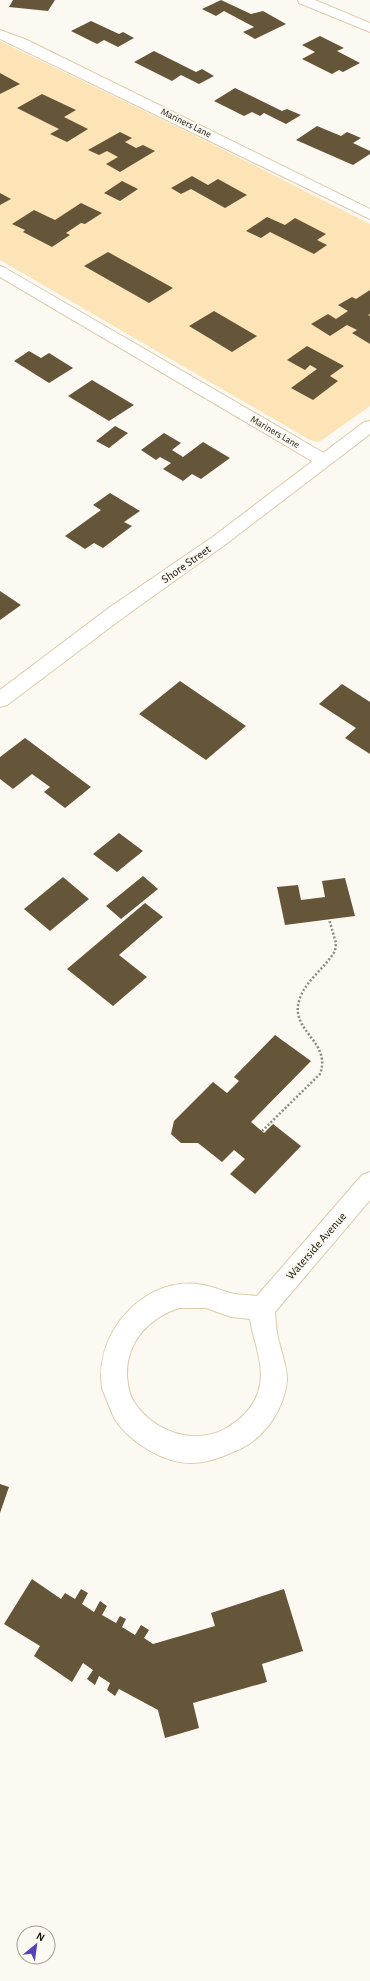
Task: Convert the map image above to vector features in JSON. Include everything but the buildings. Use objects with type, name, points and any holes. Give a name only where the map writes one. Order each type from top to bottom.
[{"type":"street","points":[[304,0],[370,28]]},
{"type":"street","name":"Mariners Lane","points":[[0,34],[22,43],[239,149],[370,215]]},
{"type":"street","name":"Mariners Lane","points":[[0,271],[323,460]]},
{"type":"street","name":"Shore Street","points":[[0,700],[117,612],[220,540],[323,460],[370,426]]},
{"type":"street","name":"Waterside Avenue","points":[[262,1308],[370,1183]]},
{"type":"street","points":[[179,1296],[206,1296],[231,1305],[262,1308],[266,1341],[273,1362],[273,1385],[266,1408],[252,1427],[232,1441],[209,1450],[180,1450],[153,1440],[132,1422],[118,1399],[113,1372],[118,1345],[132,1322],[153,1305],[179,1296]]},
{"type":"path","points":[[262,1131],[320,1074],[324,1067],[323,1054],[304,1029],[298,1018],[297,1007],[301,996],[309,984],[335,951],[336,943],[328,920]]},
{"type":"shaded area","points":[[0,41],[198,137],[370,224],[370,406],[322,440],[318,442],[310,440],[0,260]]}]
